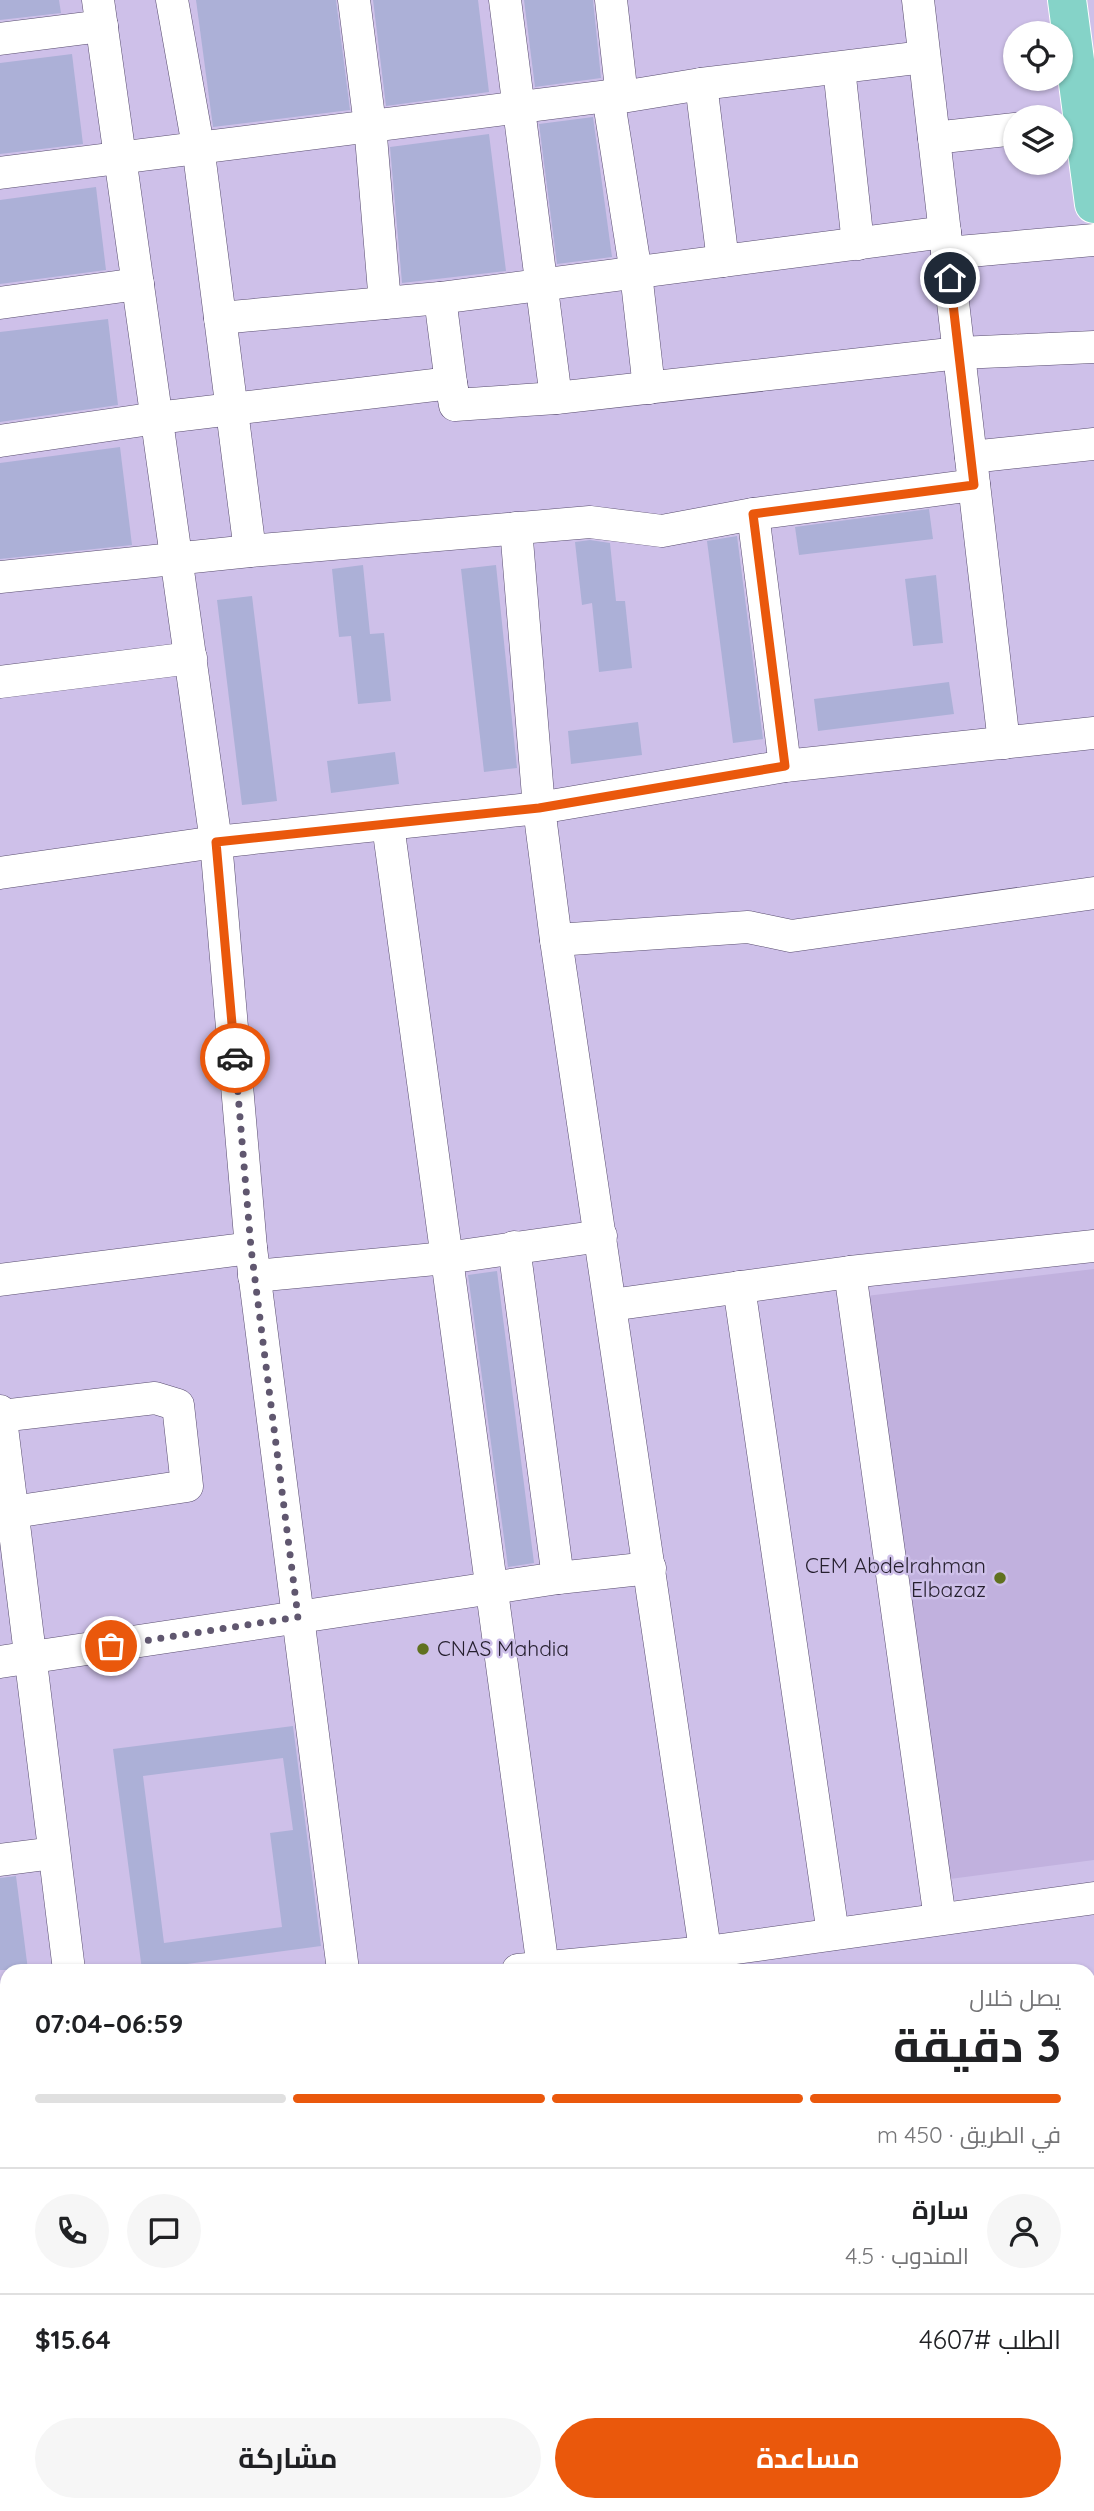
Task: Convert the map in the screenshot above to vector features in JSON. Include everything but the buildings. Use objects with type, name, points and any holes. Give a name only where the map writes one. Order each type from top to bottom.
[{"type":"main road","points":[[1067,0],[1079,122],[1094,204]]},
{"type":"main road","points":[[1091,0],[1094,27]]},
{"type":"street","points":[[172,0],[198,146],[250,551]]},
{"type":"street","points":[[354,0],[370,125],[386,303]]},
{"type":"street","points":[[505,0],[556,398]]},
{"type":"street","points":[[611,0],[615,96],[649,388]]},
{"type":"street","points":[[918,0],[1004,743]]},
{"type":"street","points":[[0,39],[100,13],[216,842],[253,1262],[342,1964]]},
{"type":"street","points":[[0,173],[198,146],[924,57]]},
{"type":"street","points":[[839,68],[859,244]]},
{"type":"street","points":[[701,84],[723,261]]},
{"type":"street","points":[[934,138],[1003,130]]},
{"type":"street","points":[[220,318],[440,298],[859,244],[1094,240]]},
{"type":"street","points":[[0,303],[138,284]]},
{"type":"street","points":[[440,298],[455,405],[556,398],[959,353],[1094,347]]},
{"type":"street","points":[[0,441],[157,418],[451,383]]},
{"type":"street","points":[[0,577],[250,551],[590,522],[662,531],[972,471],[1094,444]]},
{"type":"street","points":[[753,514],[785,766]]},
{"type":"street","points":[[516,528],[539,808],[556,940],[707,1961]]},
{"type":"street","points":[[0,682],[191,658]]},
{"type":"street","points":[[0,873],[216,842],[539,808],[785,766],[1094,733]]},
{"type":"street","points":[[388,824],[446,1258],[495,1588],[533,1964]]},
{"type":"street","points":[[556,940],[748,927],[791,936],[1094,893]]},
{"type":"street","points":[[0,1280],[253,1262],[446,1258],[601,1236]]},
{"type":"street","points":[[611,1305],[850,1272],[1094,1246]]},
{"type":"street","points":[[514,1247],[558,1578]]},
{"type":"street","points":[[850,1272],[940,1919]]},
{"type":"street","points":[[739,1287],[833,1934]]},
{"type":"street","points":[[0,1416],[155,1398],[177,1405],[187,1486],[6,1513]]},
{"type":"street","points":[[0,1410],[15,1660],[54,1853],[68,1964]]},
{"type":"street","points":[[15,1660],[558,1578],[650,1568]]},
{"type":"street","points":[[0,1860],[54,1853]]},
{"type":"street","points":[[643,1964],[707,1961],[833,1934],[1094,1898]]},
{"type":"shaded area","name":"CEM Abdelrahman Elbazaz","points":[[1094,1269],[1094,1860],[950,1879],[866,1296]]},
{"type":"way so far","points":[[111,1646],[298,1617],[251,1248],[235,1058]]},
{"type":"place","name":"CEM Abdelrahman Elbazaz","points":[[1000,1578]]},
{"type":"place","name":"CNAS Mahdia","points":[[423,1649]]},
{"type":"route","points":[[235,1058],[216,842],[539,808],[785,766],[753,514],[974,485],[950,278]]}]
